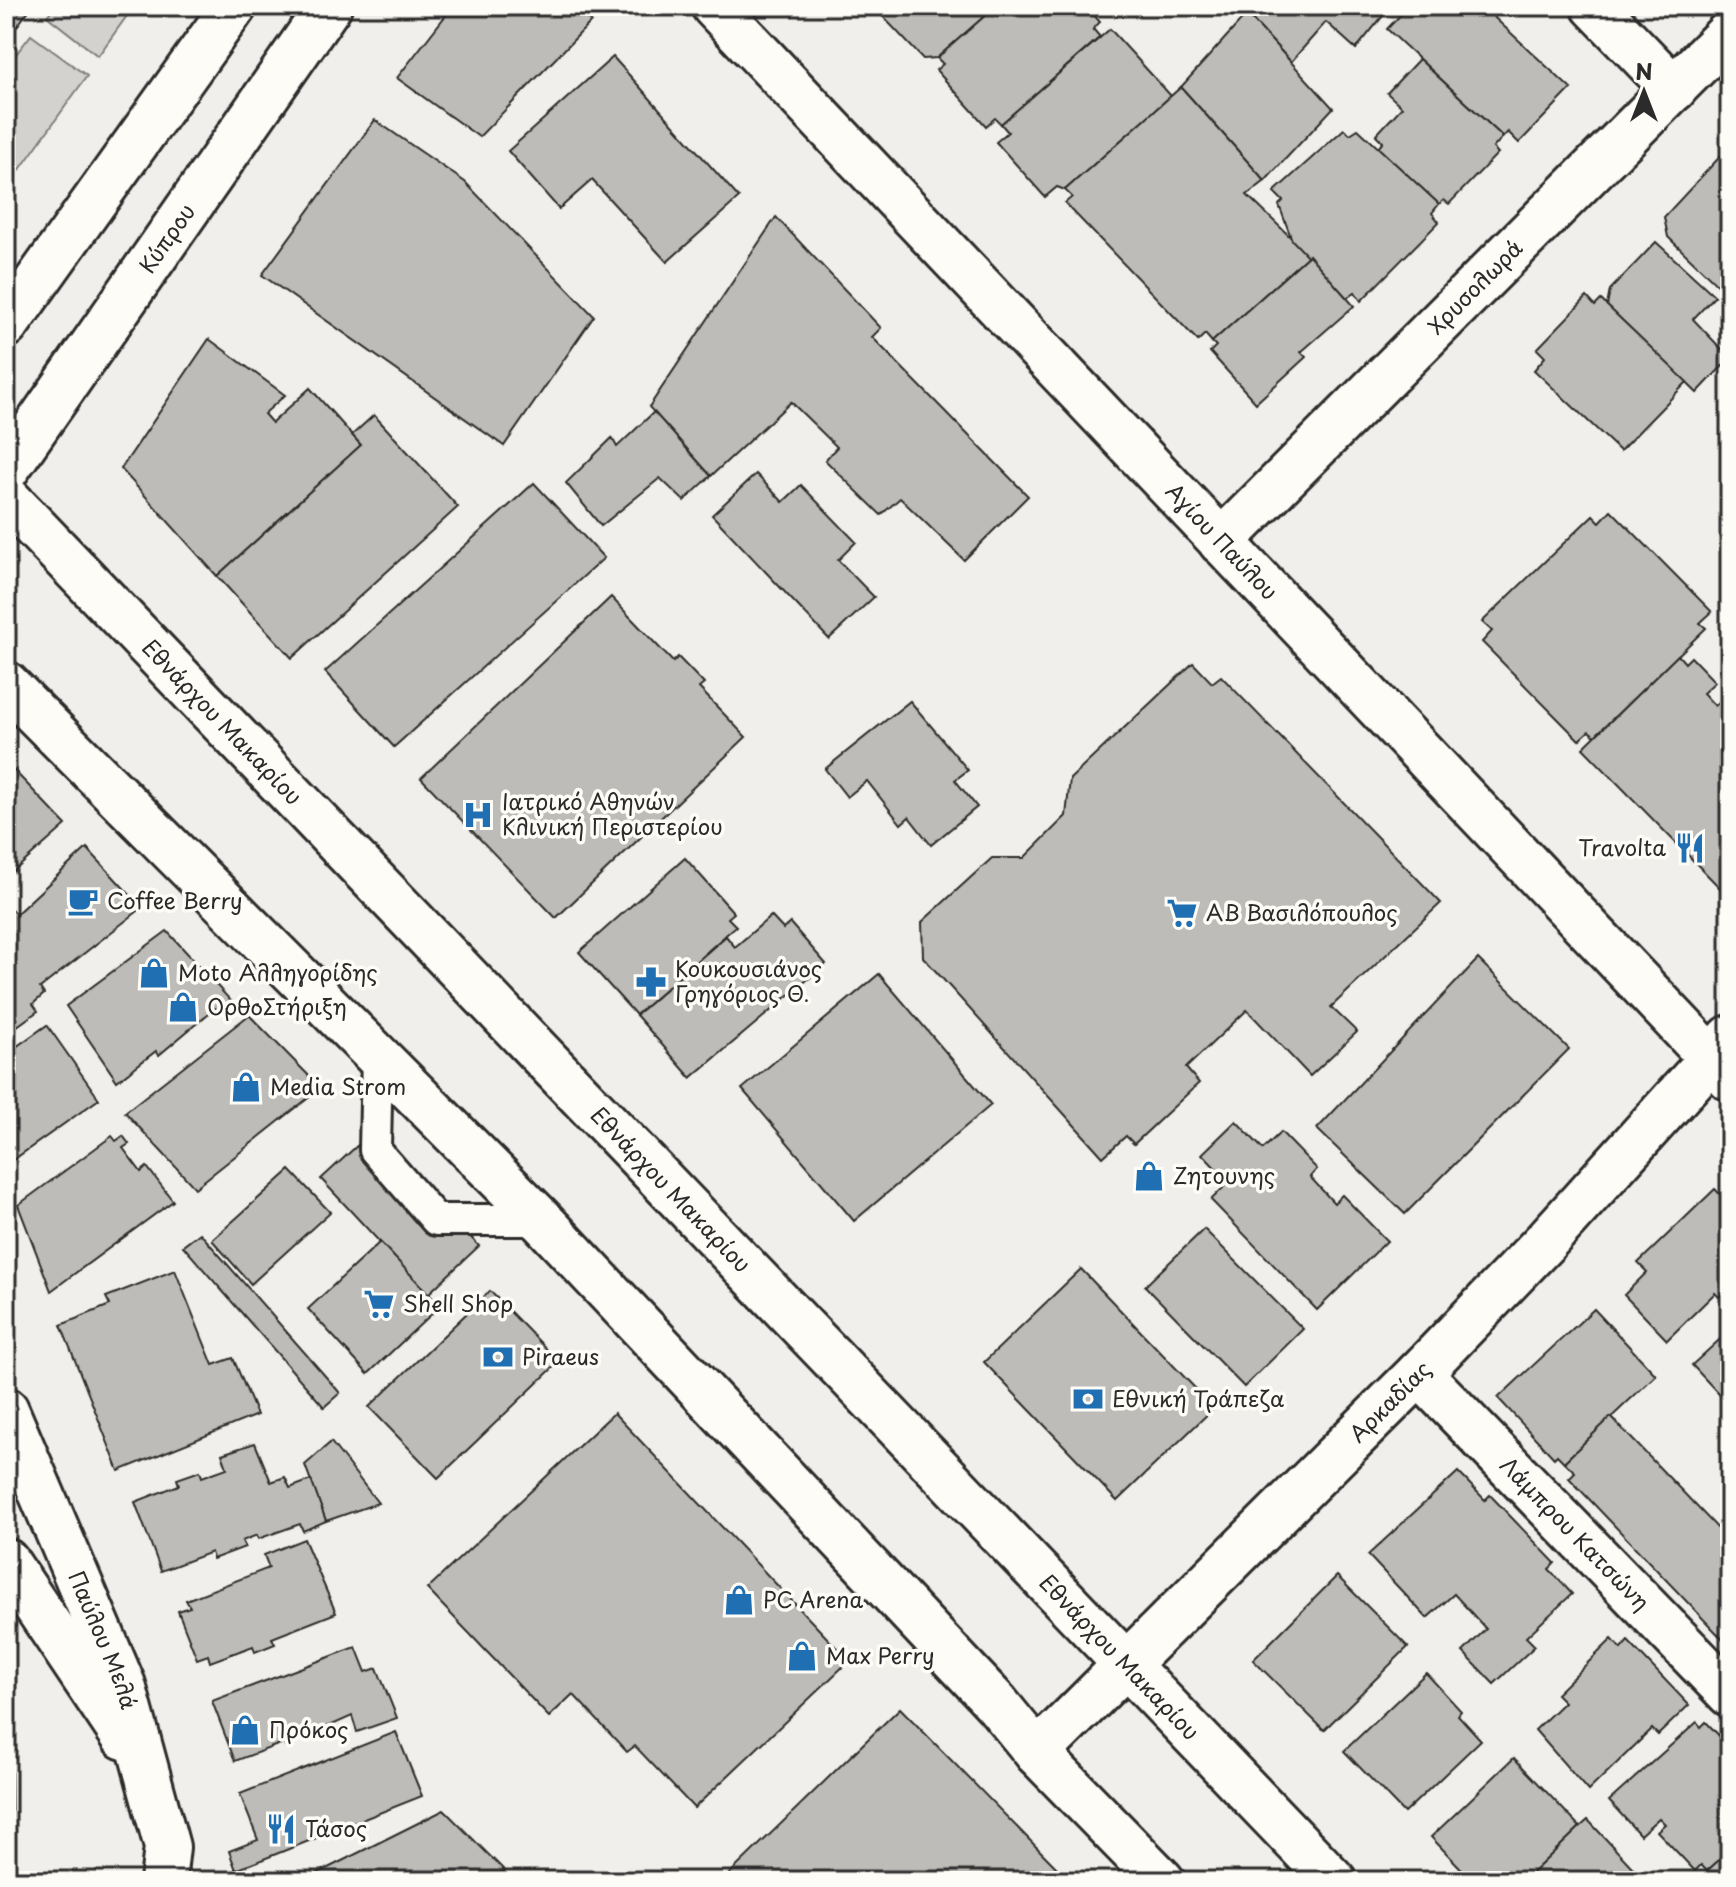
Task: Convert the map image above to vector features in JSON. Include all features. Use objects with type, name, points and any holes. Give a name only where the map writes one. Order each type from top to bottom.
[{"type":"street","points":[[6,325],[234,6]]},
{"type":"street","name":"Κύπρου","points":[[6,470],[329,6]]},
{"type":"street","name":"Αγίου Παύλου","points":[[714,6],[1221,542],[1724,1058]]},
{"type":"street","points":[[1594,6],[1674,89]]},
{"type":"street","name":"Χρυσολωρά","points":[[1221,542],[1730,32]]},
{"type":"street","name":"Εθνάρχου Μακαρίου","points":[[6,497],[1334,1881]]},
{"type":"street","points":[[6,684],[541,1220],[997,1704],[1037,1753],[1162,1881]]},
{"type":"street","name":"Αρκαδίας","points":[[1037,1753],[1419,1373],[1724,1058]]},
{"type":"street","name":"Λάμπρου Κατσώνη","points":[[1419,1373],[1730,1694]]},
{"type":"street","name":"Παύλου Μελά","points":[[6,1410],[123,1685],[167,1847],[163,1881]]},
{"type":"street","points":[[6,1561],[148,1773]]},
{"type":"lane","points":[[377,1053],[375,1150],[436,1220],[541,1220]]},
{"type":"shaded area","points":[[55,6],[134,6],[98,56],[47,16]]},
{"type":"shaded area","points":[[31,35],[87,76],[6,189],[6,67]]},
{"type":"building","points":[[6,6],[32,6],[6,41]]},
{"type":"building","points":[[453,6],[574,6],[591,22],[479,137],[397,78]]},
{"type":"building","points":[[873,6],[996,6],[937,58],[923,59]]},
{"type":"building","points":[[996,6],[1086,6],[1100,22],[1093,29],[1100,37],[1001,124],[995,118],[986,126],[936,70],[943,64],[937,58]]},
{"type":"building","points":[[1253,6],[1391,6],[1356,49],[1326,22],[1291,62],[1247,14]]},
{"type":"building","points":[[1409,6],[1482,6],[1571,89],[1519,143],[1508,132],[1503,137],[1387,29]]},
{"type":"building","points":[[1247,14],[1333,108],[1265,181],[1181,87]]},
{"type":"building","points":[[1110,29],[1171,96],[1065,190],[1057,187],[1045,197],[996,142],[1008,132],[1001,124]]},
{"type":"building","points":[[613,57],[739,198],[667,262],[592,180],[559,209],[508,151]]},
{"type":"building","points":[[1419,59],[1503,137],[1493,148],[1498,153],[1449,204],[1444,200],[1439,204],[1378,148],[1383,142],[1376,135],[1402,107],[1387,93]]},
{"type":"building","points":[[1181,87],[1265,181],[1247,195],[1309,255],[1212,342],[1205,334],[1198,341],[1065,203],[1072,197],[1065,190]]},
{"type":"building","points":[[375,120],[465,182],[594,316],[504,446],[262,275]]},
{"type":"building","points":[[1344,129],[1350,134],[1358,129],[1439,204],[1432,213],[1439,222],[1361,301],[1355,292],[1347,298],[1292,240],[1279,205],[1283,201],[1274,192]]},
{"type":"building","points":[[1728,148],[1730,297],[1668,237],[1664,217]]},
{"type":"building","points":[[776,217],[881,328],[872,337],[1028,496],[964,560],[900,498],[881,515],[825,460],[837,447],[791,402],[711,476],[649,407]]},
{"type":"building","points":[[1656,242],[1715,296],[1693,319],[1730,358],[1697,393],[1607,306],[1610,290]]},
{"type":"building","points":[[1309,255],[1354,306],[1301,352],[1306,357],[1256,403],[1210,352],[1216,346],[1212,342]]},
{"type":"building","points":[[1587,297],[1595,306],[1601,300],[1687,382],[1620,451],[1534,370],[1545,357],[1537,349]]},
{"type":"building","points":[[209,339],[285,395],[264,414],[272,423],[310,388],[361,445],[217,576],[121,469]]},
{"type":"building","points":[[654,412],[711,476],[684,501],[660,478],[601,526],[566,483],[612,438],[617,447]]},
{"type":"building","points":[[374,415],[458,507],[292,658],[217,576],[361,445],[352,435]]},
{"type":"building","points":[[756,474],[783,502],[801,485],[856,542],[838,560],[874,597],[829,639],[712,515]]},
{"type":"building","points":[[534,483],[604,558],[394,747],[325,672]]},
{"type":"building","points":[[1611,510],[1712,612],[1700,623],[1706,628],[1595,736],[1589,731],[1579,740],[1482,642],[1492,631],[1482,622],[1593,515],[1600,522]]},
{"type":"building","points":[[611,597],[673,662],[678,657],[704,684],[699,688],[746,737],[556,918],[421,778]]},
{"type":"building","points":[[1678,655],[1685,663],[1691,657],[1715,682],[1703,693],[1715,706],[1730,691],[1730,888],[1725,893],[1583,748]]},
{"type":"building","name":"ΑΒ Βασιλόπουλος","points":[[1193,663],[1212,683],[1221,676],[1441,903],[1331,1007],[1357,1032],[1310,1076],[1247,1010],[1186,1068],[1199,1083],[1134,1144],[1126,1136],[1103,1157],[923,957],[922,922],[992,858],[1024,858],[1066,816],[1070,779]]},
{"type":"building","points":[[910,701],[968,770],[955,780],[977,807],[931,845],[909,817],[901,824],[867,781],[847,797],[825,769]]},
{"type":"building","points":[[6,762],[66,825],[6,878]]},
{"type":"building","points":[[87,848],[142,908],[40,988],[44,994],[33,1004],[38,1011],[6,1034],[6,913],[11,909],[16,914]]},
{"type":"building","points":[[685,858],[734,913],[728,918],[736,926],[636,1015],[579,952]]},
{"type":"building","points":[[771,916],[783,929],[790,923],[826,964],[691,1078],[636,1015],[726,936],[735,947]]},
{"type":"building","points":[[167,931],[231,1001],[218,1011],[215,1008],[159,1055],[156,1051],[117,1081],[66,1006]]},
{"type":"building","points":[[1478,959],[1569,1049],[1405,1214],[1317,1129]]},
{"type":"building","points":[[879,974],[991,1105],[854,1221],[742,1089]]},
{"type":"building","points":[[249,1015],[321,1088],[195,1188],[125,1112]]},
{"type":"building","points":[[47,1025],[99,1099],[6,1165],[6,1054]]},
{"type":"building","points":[[1236,1121],[1263,1149],[1281,1132],[1317,1169],[1310,1177],[1334,1203],[1342,1195],[1387,1241],[1317,1310],[1211,1200],[1229,1182],[1202,1154]]},
{"type":"building","points":[[372,1132],[479,1246],[428,1294],[321,1179]]},
{"type":"building","points":[[112,1136],[116,1141],[123,1136],[129,1144],[123,1148],[141,1172],[147,1167],[173,1201],[51,1291],[18,1205]]},
{"type":"building","points":[[290,1170],[330,1212],[251,1284],[212,1240]]},
{"type":"building","points":[[1715,1189],[1730,1205],[1730,1287],[1719,1297],[1715,1293],[1667,1340],[1624,1295],[1647,1272],[1638,1263]]},
{"type":"building","points":[[1204,1229],[1303,1329],[1244,1387],[1145,1286]]},
{"type":"building","points":[[200,1233],[340,1393],[324,1407],[183,1246]]},
{"type":"building","points":[[380,1242],[440,1306],[368,1374],[308,1309]]},
{"type":"building","points":[[1081,1269],[1214,1408],[1117,1501],[984,1362]]},
{"type":"building","points":[[175,1270],[213,1365],[233,1358],[257,1415],[119,1471],[61,1325],[110,1305],[106,1297]]},
{"type":"building","points":[[490,1291],[559,1362],[438,1478],[369,1407]]},
{"type":"building","points":[[1594,1309],[1656,1375],[1564,1462],[1557,1455],[1554,1458],[1498,1398]]},
{"type":"building","points":[[1730,1330],[1730,1406],[1692,1365]]},
{"type":"building","points":[[614,1413],[849,1661],[694,1808],[635,1746],[627,1752],[573,1694],[549,1717],[427,1589]]},
{"type":"building","points":[[1611,1417],[1726,1537],[1730,1533],[1730,1647],[1569,1478],[1575,1472],[1564,1462]]},
{"type":"building","points":[[331,1442],[378,1503],[326,1521],[305,1465]]},
{"type":"building","points":[[255,1443],[271,1482],[285,1477],[290,1488],[311,1480],[326,1521],[303,1531],[300,1524],[258,1539],[257,1535],[242,1541],[245,1547],[213,1559],[211,1552],[161,1571],[135,1502],[179,1485],[177,1479],[200,1471],[202,1477],[227,1468],[222,1454]]},
{"type":"building","points":[[1458,1472],[1485,1500],[1490,1495],[1555,1563],[1549,1569],[1572,1594],[1526,1637],[1535,1646],[1494,1684],[1463,1652],[1486,1629],[1454,1594],[1427,1618],[1368,1555]]},
{"type":"building","points":[[304,1539],[336,1613],[272,1638],[275,1644],[255,1652],[253,1646],[210,1662],[208,1655],[197,1659],[178,1611],[190,1607],[186,1600],[269,1568],[264,1555]]},
{"type":"building","points":[[1337,1576],[1408,1647],[1324,1730],[1253,1660]]},
{"type":"building","points":[[1612,1639],[1621,1649],[1628,1641],[1689,1705],[1658,1735],[1652,1729],[1588,1791],[1535,1730],[1564,1702],[1556,1694]]},
{"type":"building","points":[[356,1647],[366,1672],[377,1668],[397,1718],[357,1732],[352,1716],[285,1746],[283,1743],[235,1761],[212,1701]]},
{"type":"building","points":[[1426,1673],[1461,1711],[1458,1715],[1481,1740],[1404,1813],[1344,1751]]},
{"type":"building","points":[[900,1708],[1057,1868],[1043,1881],[722,1881]]},
{"type":"building","points":[[1697,1722],[1701,1727],[1706,1722],[1730,1747],[1730,1850],[1707,1871],[1701,1865],[1695,1871],[1657,1831],[1665,1824],[1659,1818],[1640,1835],[1609,1801]]},
{"type":"building","points":[[396,1732],[422,1796],[236,1870],[229,1851],[258,1840],[240,1794]]},
{"type":"building","points":[[6,1755],[11,1755],[12,1874],[6,1874]]},
{"type":"building","points":[[1514,1758],[1580,1827],[1524,1881],[1473,1881],[1431,1837]]},
{"type":"building","points":[[444,1810],[505,1871],[490,1881],[302,1881]]},
{"type":"building","points":[[1588,1820],[1645,1881],[1524,1881],[1580,1827]]},
{"type":"building","points":[[1730,1850],[1730,1881],[1697,1881],[1707,1871]]},
{"type":"place","name":"Ιατρικό Αθηνών Κλινική Περιστερίου","points":[[478,815]]},
{"type":"place","name":"Travolta","points":[[1690,848]]},
{"type":"place","name":"Coffee Berry","points":[[83,901]]},
{"type":"place","name":"ΑΒ Βασιλόπουλος","points":[[1182,913]]},
{"type":"place","name":"Moto Αλληγορίδης","points":[[154,973]]},
{"type":"place","name":"Κουκουσιάνος Γρηγόριος Θ.","points":[[651,982]]},
{"type":"place","name":"ΟρθοΣτήριξη","points":[[183,1007]]},
{"type":"place","name":"Media Strom","points":[[246,1087]]},
{"type":"place","name":"Ζητουνης","points":[[1149,1176]]},
{"type":"place","name":"Shell Shop","points":[[379,1304]]},
{"type":"place","name":"Piraeus","points":[[498,1357]]},
{"type":"place","name":"Εθνική Τράπεζα","points":[[1088,1399]]},
{"type":"place","name":"PC Arena","points":[[739,1600]]},
{"type":"place","name":"Max Perry","points":[[802,1656]]},
{"type":"place","name":"Πρόκος","points":[[245,1730]]},
{"type":"place","name":"Τάσος","points":[[281,1829]]}]
